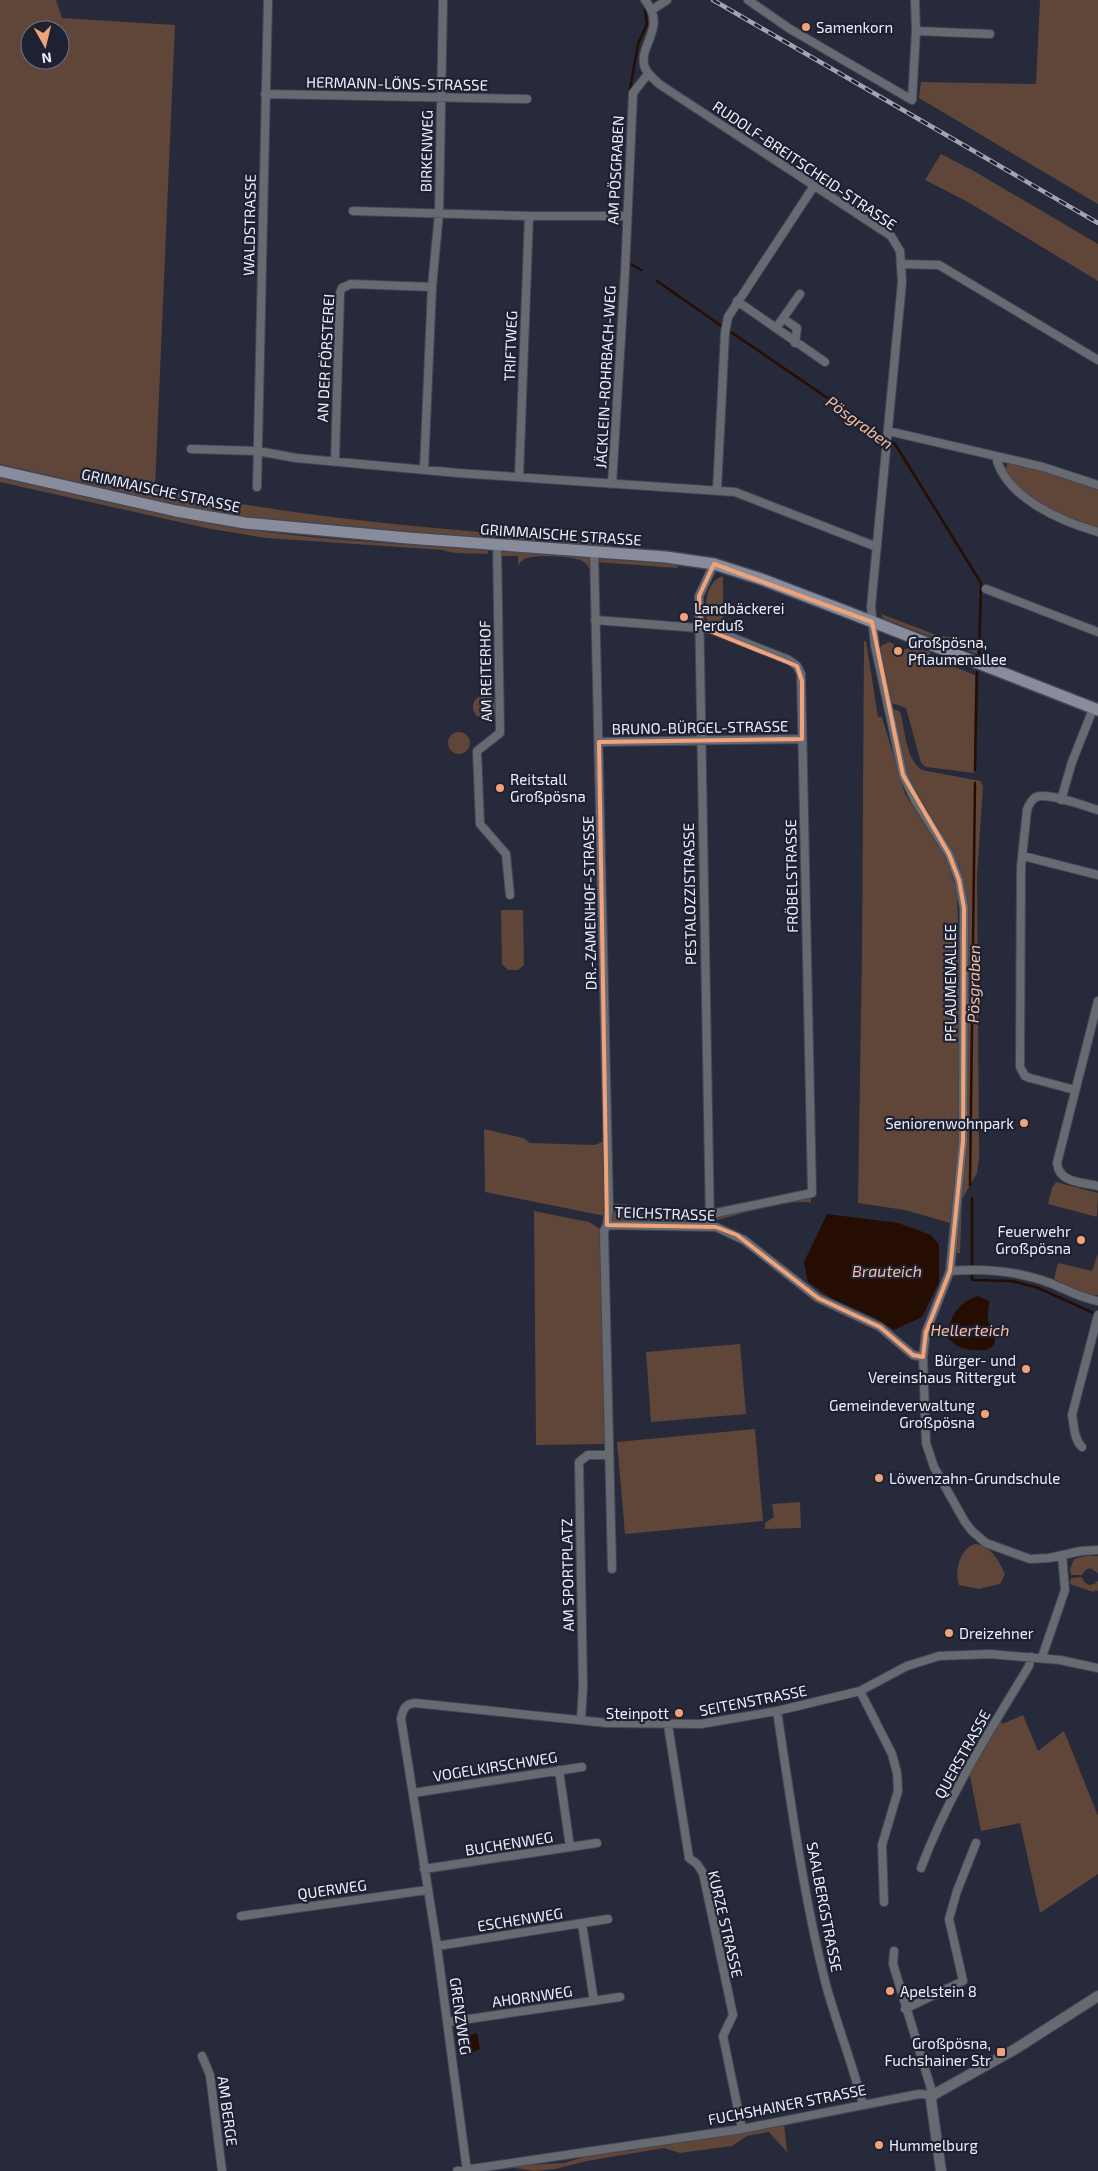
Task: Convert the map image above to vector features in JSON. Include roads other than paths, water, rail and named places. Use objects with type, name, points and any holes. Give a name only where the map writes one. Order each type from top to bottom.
[{"type":"main road","name":"GRIMMAISCHE STRASSE","points":[[0,471],[245,524],[666,557],[714,564],[761,579],[1096,709]]},
{"type":"street","name":"WALDSTRASSE","points":[[257,487],[268,0]]},
{"type":"street","name":"BIRKENWEG","points":[[439,214],[442,0]]},
{"type":"street","points":[[646,0],[652,10],[654,20],[644,64],[648,74]]},
{"type":"street","points":[[652,10],[667,0]]},
{"type":"street","points":[[748,0],[790,29],[912,100],[916,31],[915,0]]},
{"type":"street","points":[[916,31],[990,34]]},
{"type":"street","name":"RUDOLF-BREITSCHEID-STRASSE","points":[[648,74],[659,84],[891,236],[900,251],[902,264],[901,291],[871,607],[872,622]]},
{"type":"street","name":"AM PÖSGRABEN","points":[[625,267],[633,93],[648,74]]},
{"type":"street","name":"HERMANN-LÖNS-STRASSE","points":[[265,94],[527,99]]},
{"type":"street","points":[[717,490],[728,317],[814,186]]},
{"type":"street","points":[[353,211],[529,216],[627,216]]},
{"type":"street","points":[[424,469],[432,286],[439,214]]},
{"type":"street","name":"TRIFTWEG","points":[[519,477],[529,216]]},
{"type":"street","points":[[902,264],[939,265],[1098,360]]},
{"type":"street","name":"JÄCKLEIN-ROHRBACH-WEG","points":[[612,484],[625,267]]},
{"type":"street","name":"AN DER FÖRSTEREI","points":[[334,461],[340,293],[342,288],[351,284],[432,286]]},
{"type":"street","points":[[776,328],[800,294]]},
{"type":"street","points":[[737,301],[825,362]]},
{"type":"street","points":[[784,318],[797,328],[795,343]]},
{"type":"street","points":[[888,437],[1043,467],[1098,485]]},
{"type":"street","points":[[190,450],[258,452],[458,473],[735,492],[877,547]]},
{"type":"street","points":[[996,457],[1000,472],[1015,490],[1034,504],[1085,528],[1098,532]]},
{"type":"street","name":"AM REITERHOF","points":[[497,545],[500,733],[477,751],[480,824],[506,854],[510,895]]},
{"type":"street","name":"DR.-ZAMENHOF-STRASSE","points":[[594,552],[609,1210],[607,1225]]},
{"type":"street","name":"PESTALOZZISTRASSE","points":[[710,1226],[700,740],[699,596],[714,564]]},
{"type":"street","points":[[986,589],[1098,632]]},
{"type":"street","name":"FRÖBELSTRASSE","points":[[595,620],[711,629],[780,656],[797,666],[801,674],[812,1193],[711,1214]]},
{"type":"street","name":"PFLAUMENALLEE","points":[[872,622],[877,655],[903,775],[914,800],[949,854],[959,880],[964,908],[963,1141],[950,1271],[926,1332],[923,1356],[926,1443],[934,1467],[965,1522],[986,1543],[1016,1556],[1038,1559],[1081,1551],[1098,1550]]},
{"type":"street","points":[[1061,800],[1072,762],[1096,709]]},
{"type":"street","name":"BRUNO-BÜRGEL-STRASSE","points":[[599,742],[802,739]]},
{"type":"street","points":[[1075,1090],[1025,1076],[1020,1066],[1021,867],[1030,803],[1039,796],[1098,810]]},
{"type":"street","points":[[1023,856],[1098,875]]},
{"type":"street","points":[[1098,1001],[1057,1163],[1058,1172],[1063,1177],[1098,1186]]},
{"type":"street","points":[[607,1225],[604,1231],[612,1569]]},
{"type":"street","name":"TEICHSTRASSE","points":[[607,1225],[710,1226],[737,1235],[818,1298],[880,1327],[913,1354],[923,1356]]},
{"type":"street","points":[[950,1271],[1011,1271],[1050,1283],[1084,1298],[1098,1301]]},
{"type":"street","points":[[1082,1447],[1079,1444],[1072,1415],[1097,1317]]},
{"type":"street","name":"AM SPORTPLATZ","points":[[580,1720],[583,1686],[579,1462],[588,1455],[609,1455]]},
{"type":"street","points":[[1042,1657],[1065,1590],[1062,1555]]},
{"type":"street","name":"SEITENSTRASSE","points":[[405,1707],[415,1703],[607,1723],[701,1724],[777,1711],[860,1692],[907,1666],[929,1658],[967,1654],[1042,1657],[1098,1668]]},
{"type":"street","name":"QUERSTRASSE","points":[[921,1868],[939,1825],[964,1774],[1029,1666],[1031,1657]]},
{"type":"street","points":[[860,1692],[892,1754],[898,1773],[898,1791],[882,1845],[884,1902]]},
{"type":"street","name":"GRENZWEG","points":[[405,1707],[401,1719],[437,1946],[467,2170]]},
{"type":"street","name":"SAALBERGSTRASSE","points":[[777,1711],[816,1942],[826,1986],[863,2105]]},
{"type":"street","name":"KURZE STRASSE","points":[[668,1725],[689,1858],[704,1873],[733,2015],[723,2036],[742,2129]]},
{"type":"street","name":"VOGELKIRSCHWEG","points":[[413,1793],[582,1767]]},
{"type":"street","points":[[558,1770],[570,1847]]},
{"type":"street","name":"BUCHENWEG","points":[[424,1867],[597,1843]]},
{"type":"street","points":[[905,2009],[962,1981],[949,1919],[957,1891],[976,1843]]},
{"type":"street","name":"QUERWEG","points":[[241,1916],[427,1890]]},
{"type":"street","name":"ESCHENWEG","points":[[437,1946],[608,1919]]},
{"type":"street","points":[[582,1924],[594,2000]]},
{"type":"street","points":[[894,1951],[893,1964],[905,2009],[933,2095],[931,2100],[941,2171]]},
{"type":"street","name":"FUCHSHAINER STRASSE","points":[[457,2171],[742,2129],[920,2094],[933,2095],[1017,2048],[1098,1996]]},
{"type":"street","name":"AHORNWEG","points":[[448,2022],[620,1997]]},
{"type":"street","name":"AM BERGE","points":[[202,2056],[210,2075],[222,2171]]},
{"type":"water","name":"Brauteich","points":[[827,1214],[898,1223],[931,1235],[939,1245],[939,1282],[922,1317],[894,1330],[875,1318],[831,1298],[808,1282],[804,1262]]},
{"type":"water","name":"Hellerteich","points":[[978,1296],[989,1301],[988,1321],[994,1334],[994,1344],[986,1350],[962,1348],[955,1345],[947,1337],[950,1323],[956,1311],[965,1302]]},
{"type":"water","points":[[477,2033],[480,2049],[470,2053],[467,2036]]},
{"type":"waterway","name":"Pösgraben","points":[[629,95],[638,44],[647,24],[645,10]]},
{"type":"waterway","name":"Pösgraben","points":[[631,264],[641,270]]},
{"type":"waterway","name":"Pösgraben","points":[[657,281],[723,327]]},
{"type":"waterway","name":"Pösgraben","points":[[728,330],[895,444],[981,583],[979,657]]},
{"type":"waterway","name":"Pösgraben","points":[[975,770],[977,671]]},
{"type":"waterway","name":"Pösgraben","points":[[970,1185],[975,783]]},
{"type":"waterway","name":"Pösgraben","points":[[972,1198],[972,1280],[1012,1281],[1038,1288],[1096,1314]]},
{"type":"railway","points":[[713,0],[1098,223]]},
{"type":"place","name":"Samenkorn","points":[[806,27]]},
{"type":"place","name":"Landbäckerei Perduß","points":[[684,617]]},
{"type":"place","name":"Großpösna, Pflaumenallee","points":[[898,651]]},
{"type":"place","name":"Reitstall Großpösna","points":[[500,788]]},
{"type":"place","name":"Seniorenwohnpark","points":[[1024,1123]]},
{"type":"place","name":"Feuerwehr Großpösna","points":[[1081,1240]]},
{"type":"place","name":"Bürger- und Vereinshaus Rittergut","points":[[1026,1369]]},
{"type":"place","name":"Gemeindeverwaltung Großpösna","points":[[985,1414]]},
{"type":"place","name":"Löwenzahn-Grundschule","points":[[879,1478]]},
{"type":"place","name":"Dreizehner","points":[[949,1633]]},
{"type":"place","name":"Steinpott","points":[[679,1713]]},
{"type":"place","name":"Apelstein 8","points":[[890,1991]]},
{"type":"place","name":"Großpösna, Fuchshainer Str","points":[[1001,2052]]},
{"type":"place","name":"Hummelburg","points":[[879,2145]]}]
